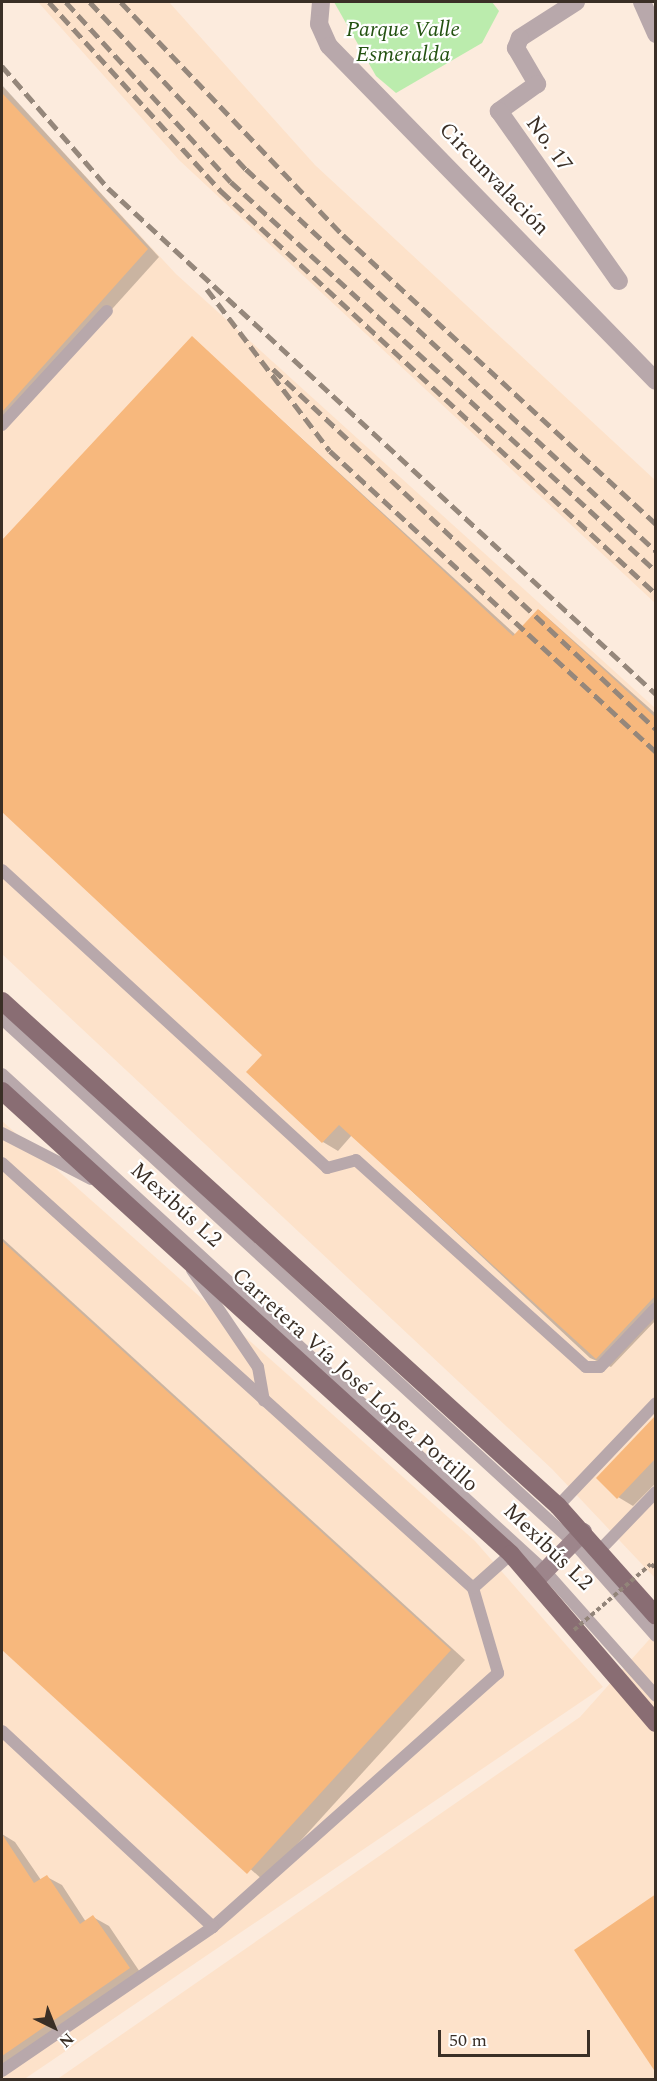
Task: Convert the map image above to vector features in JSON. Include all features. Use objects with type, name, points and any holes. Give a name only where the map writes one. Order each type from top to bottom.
[{"type":"main road","name":"Carretera Vía José López Portillo","points":[[2,1000],[558,1506],[578,1537],[599,1551],[656,1616]]},
{"type":"main road","name":"Carretera Vía José López Portillo","points":[[2,1091],[511,1554],[541,1575],[656,1723]]},
{"type":"main road","points":[[541,1575],[578,1537]]},
{"type":"street","name":"Circunvalación","points":[[321,2],[320,24],[329,46],[656,381]]},
{"type":"street","name":"No. 17","points":[[576,2],[520,38],[516,48],[537,84],[499,111],[619,281]]},
{"type":"street","points":[[642,2],[656,34]]},
{"type":"lane","points":[[2,425],[107,311]]},
{"type":"lane","points":[[2,870],[327,1168],[356,1160],[586,1367],[600,1367],[656,1308]]},
{"type":"lane","name":"Mexibús L2","points":[[2,1019],[578,1537],[656,1636]]},
{"type":"lane","name":"Mexibús L2","points":[[2,1074],[541,1575],[656,1696]]},
{"type":"lane","points":[[2,1133],[106,1185]]},
{"type":"lane","points":[[2,1163],[473,1588],[496,1661],[493,1681],[213,1927],[2,2071]]},
{"type":"lane","points":[[184,1257],[254,1359],[264,1400]]},
{"type":"lane","points":[[558,1506],[656,1403]]},
{"type":"lane","points":[[599,1551],[656,1492]]},
{"type":"lane","points":[[473,1588],[511,1554]]},
{"type":"lane","points":[[2,1731],[213,1927]]},
{"type":"path","points":[[574,1630],[651,1564],[656,1569]]},
{"type":"shaded area","points":[[38,2],[169,2],[315,165],[655,480],[655,603],[179,160]]},
{"type":"shaded area","points":[[2,86],[176,274],[655,708],[655,1578],[552,1469],[2,954]]},
{"type":"shaded area","points":[[2,1121],[475,1541],[603,1687],[23,2080],[2,2079]]},
{"type":"shaded area","points":[[655,1633],[655,2079],[56,2080],[580,1717]]},
{"type":"green space","name":"Parque Valle Esmeralda","points":[[334,2],[492,2],[499,11],[482,43],[396,93],[376,76]]},
{"type":"building","points":[[2,93],[148,249],[2,412]]},
{"type":"building","points":[[192,336],[513,636],[538,609],[656,718],[656,1295],[596,1359],[339,1125],[322,1143],[246,1072],[262,1055],[2,812],[2,540]]},
{"type":"building","points":[[2,1241],[451,1650],[247,1874],[2,1650]]},
{"type":"building","points":[[656,1415],[656,1458],[617,1499],[596,1478]]},
{"type":"building","points":[[2,1834],[34,1883],[47,1875],[80,1924],[93,1915],[130,1968],[2,2056]]},
{"type":"building","points":[[656,1894],[656,2073],[574,1950]]},
{"type":"railway","points":[[49,2],[221,191],[656,594]]},
{"type":"railway","points":[[66,2],[231,182],[656,571]]},
{"type":"railway","points":[[90,2],[246,169],[656,551]]},
{"type":"railway","points":[[121,2],[343,235],[656,524]]},
{"type":"railway","points":[[2,66],[108,188],[656,694]]},
{"type":"railway","points":[[207,289],[330,451],[656,752]]},
{"type":"railway","points":[[273,369],[656,729]]}]
